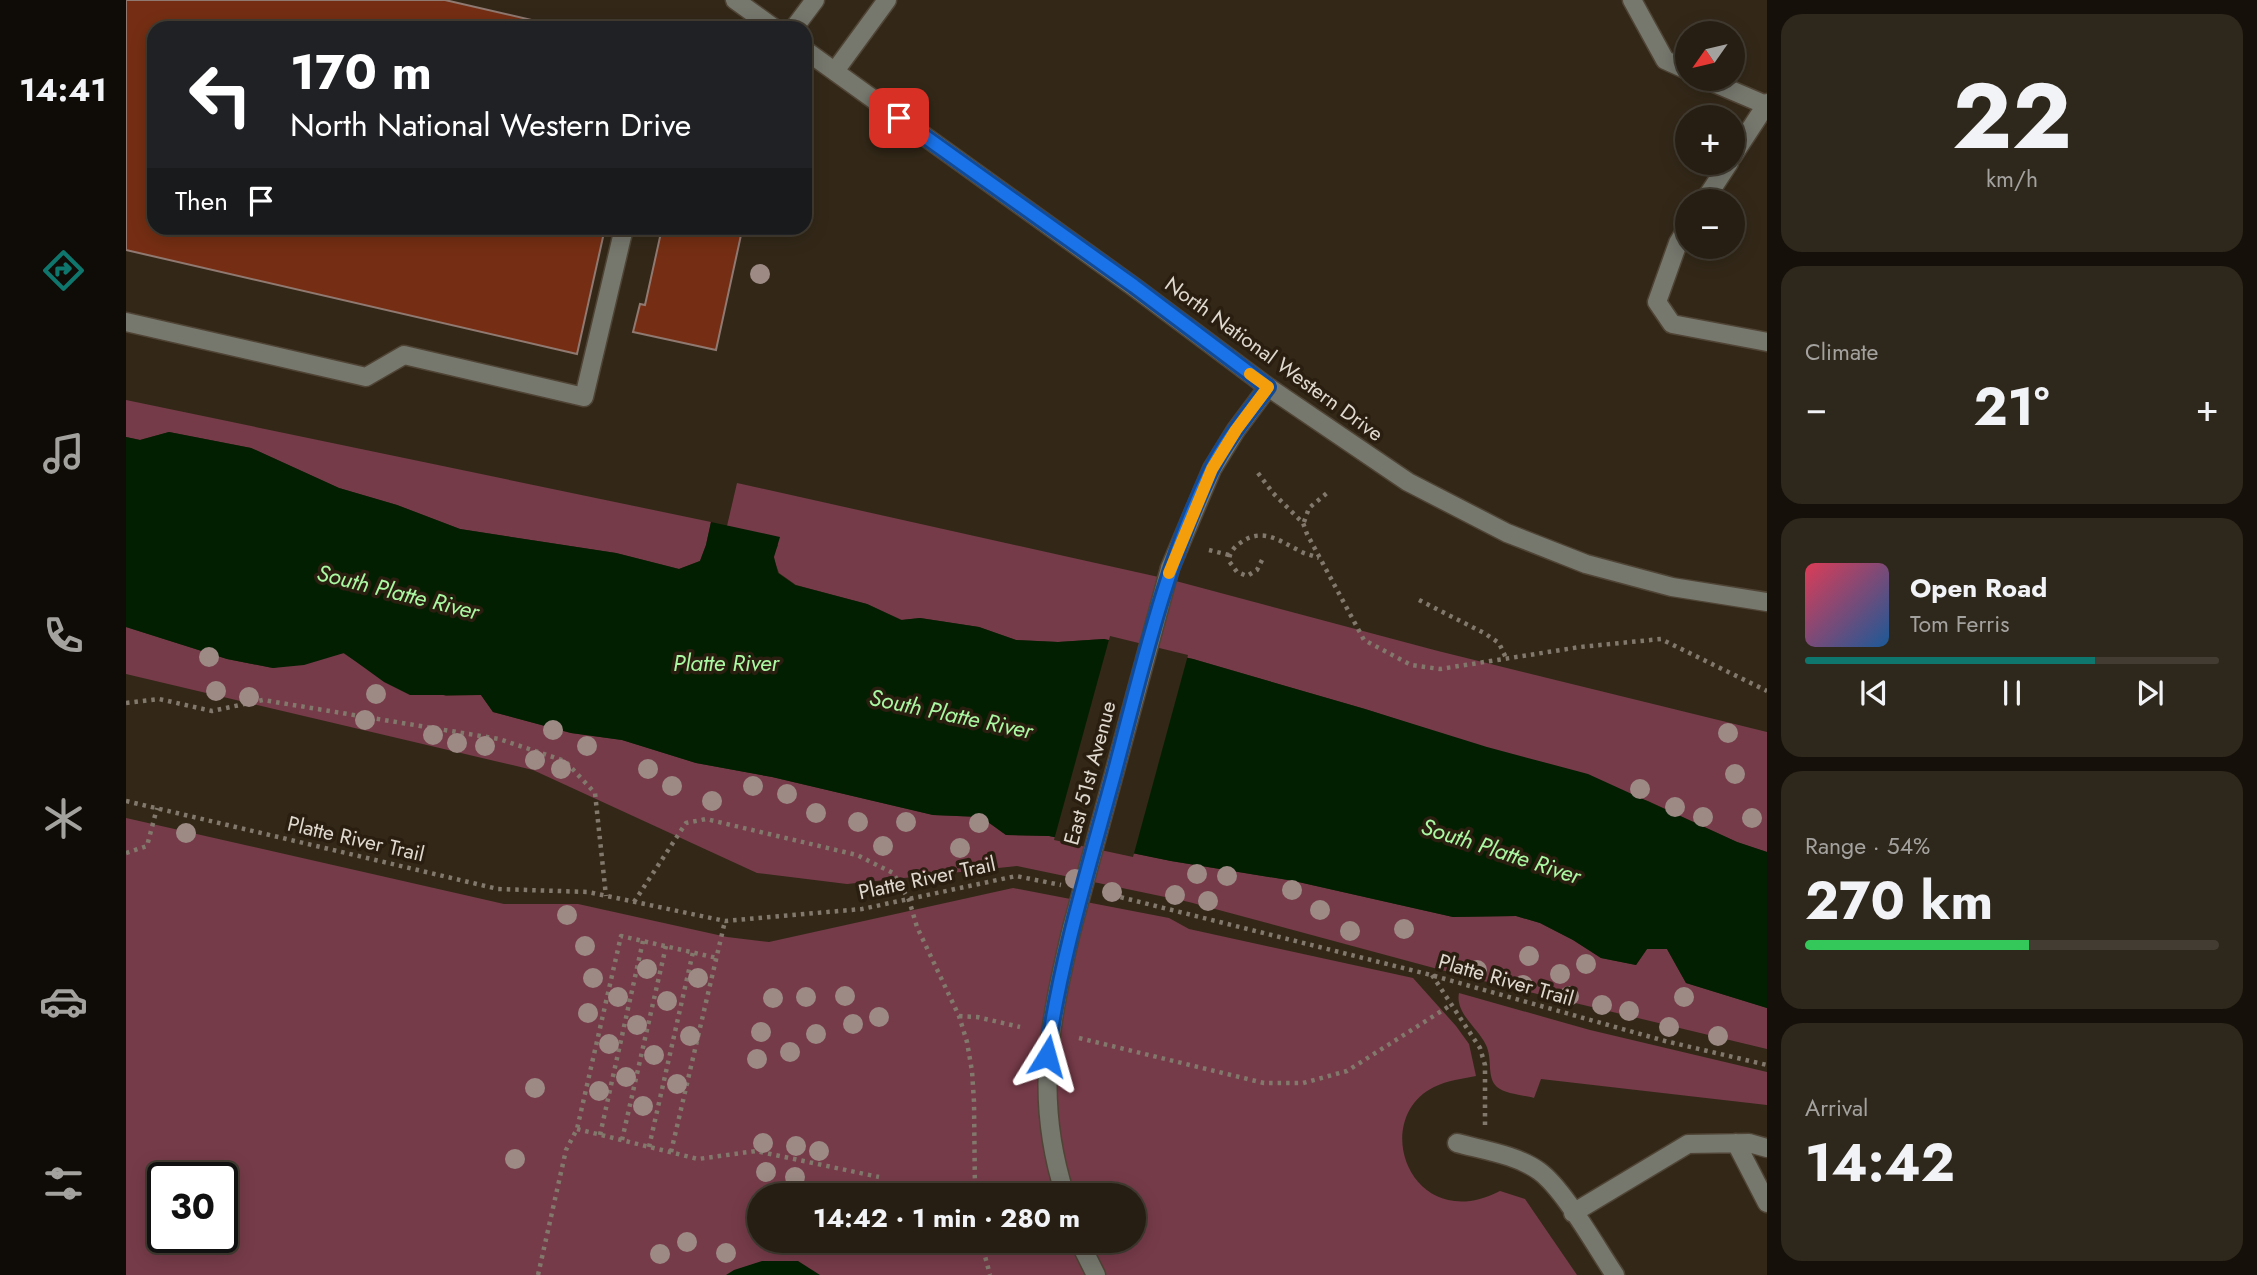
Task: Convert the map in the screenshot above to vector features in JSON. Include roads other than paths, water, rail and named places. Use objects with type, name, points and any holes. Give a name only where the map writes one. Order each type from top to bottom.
[{"type":"street","points":[[735,0],[764,21]]},
{"type":"street","points":[[799,21],[815,0]]},
{"type":"street","points":[[835,71],[887,0]]},
{"type":"street","points":[[1632,0],[1665,60],[1675,65]]},
{"type":"street","name":"North National Western Drive","points":[[812,55],[1134,286],[1268,387],[1408,482],[1507,533],[1586,564],[1672,587],[1767,601]]},
{"type":"street","points":[[1734,91],[1766,104],[1745,137]]},
{"type":"street","points":[[126,322],[366,376],[404,355],[584,397],[622,235]]},
{"type":"street","points":[[1675,251],[1657,302],[1672,324],[1767,342]]},
{"type":"street","name":"East 51st Avenue","points":[[1062,1183],[1052,1148],[1047,1056],[1055,1000],[1072,928],[1170,568],[1212,469],[1236,430],[1268,387]]},
{"type":"street","points":[[1458,1143],[1518,1161],[1540,1172],[1557,1189],[1615,1275]]},
{"type":"street","points":[[1736,1143],[1767,1203]]},
{"type":"street","points":[[1573,1213],[1688,1144],[1749,1143],[1767,1148]]},
{"type":"street","points":[[1085,1253],[1096,1275]]},
{"type":"water","name":"Platte River","points":[[169,432],[251,448],[339,488],[397,505],[460,529],[616,553],[679,569],[700,561],[711,522],[780,537],[774,557],[778,573],[795,585],[867,604],[901,620],[920,618],[979,627],[1016,640],[1058,642],[1104,639],[1193,659],[1487,747],[1588,774],[1737,842],[1767,852],[1767,1008],[1686,983],[1667,949],[1647,949],[1636,965],[1601,958],[1540,923],[1516,916],[1453,917],[1294,881],[1171,861],[1049,836],[1006,835],[981,817],[933,815],[772,777],[696,763],[622,740],[571,733],[493,712],[481,695],[410,695],[384,682],[344,653],[304,665],[273,668],[227,659],[126,627],[126,437],[140,440]]},
{"type":"water","points":[[762,1261],[798,1261],[820,1275],[726,1275]]},
{"type":"water label","name":"South Platte River","points":[[398,592]]},
{"type":"water label","name":"South Platte River","points":[[951,714]]},
{"type":"water label","name":"South Platte River","points":[[1501,851]]}]
